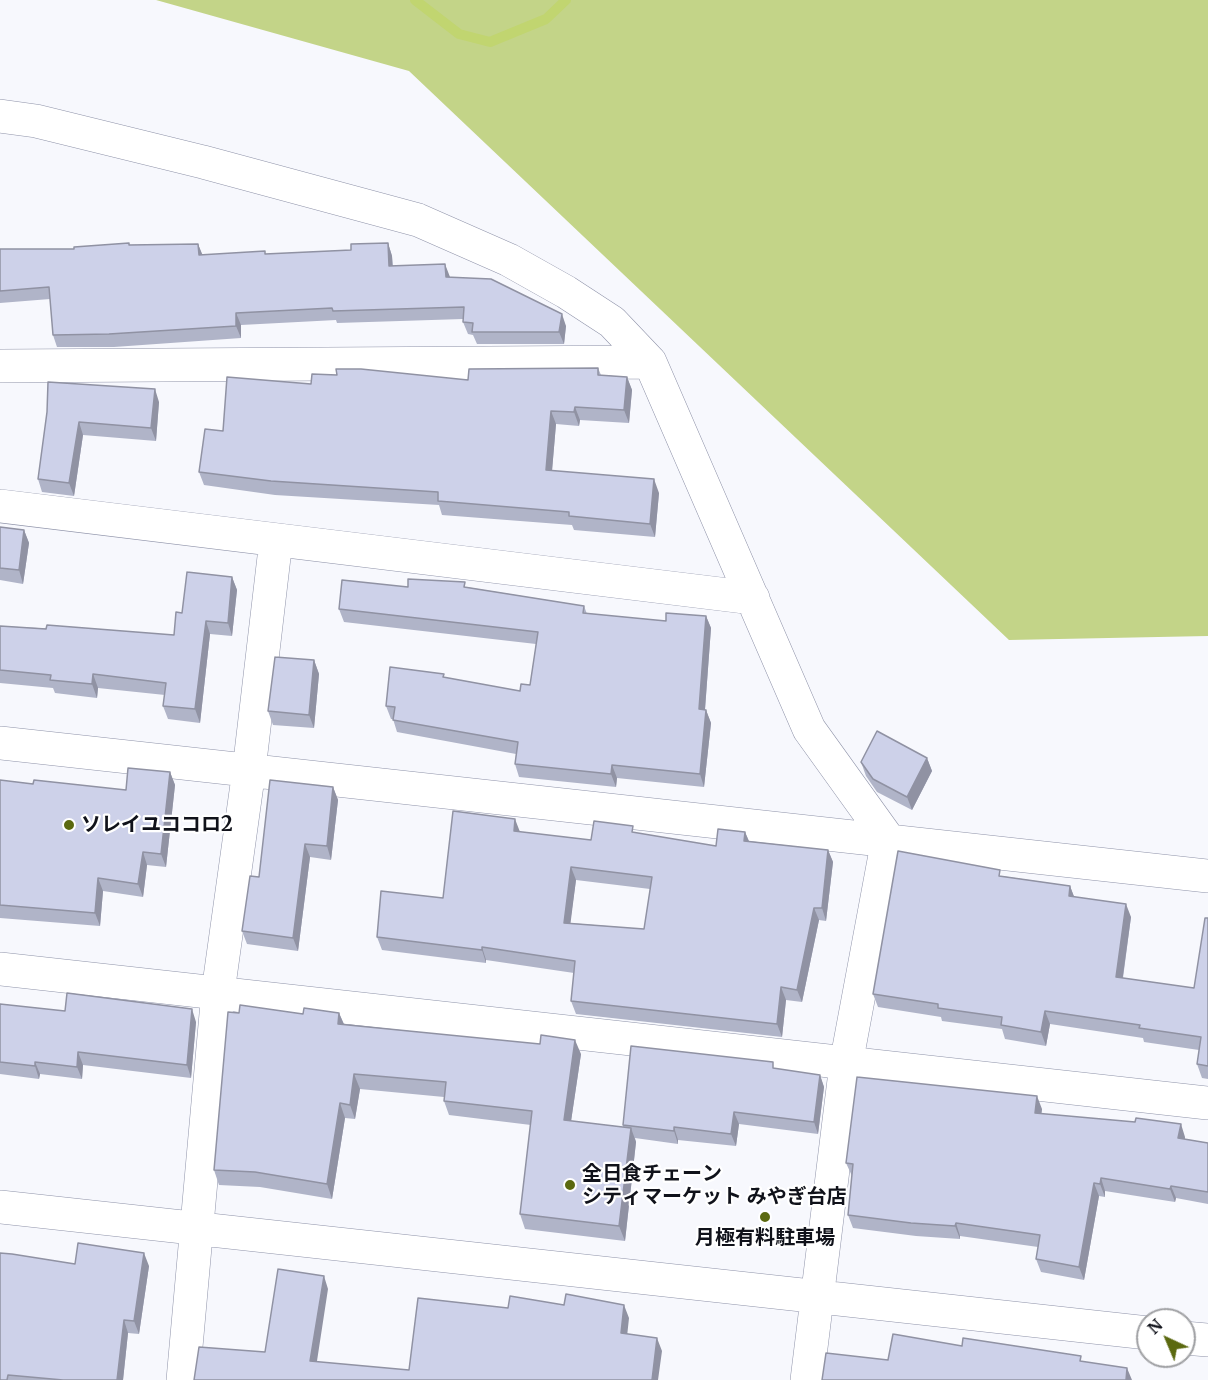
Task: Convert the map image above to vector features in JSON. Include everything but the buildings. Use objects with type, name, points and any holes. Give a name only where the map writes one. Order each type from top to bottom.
[{"type":"street","points":[[0,116],[36,120],[294,185],[417,220],[509,260],[566,292],[612,322],[650,362],[809,729],[888,839],[846,1064],[807,1380]]},
{"type":"street","points":[[0,366],[650,362]]},
{"type":"street","points":[[0,506],[753,598]]},
{"type":"street","points":[[183,1380],[199,1227],[218,992],[249,770],[276,540]]},
{"type":"street","points":[[0,743],[1208,876]]},
{"type":"street","points":[[0,969],[1208,1103]]},
{"type":"street","points":[[0,1207],[199,1227],[1136,1332]]},
{"type":"green space","points":[[156,0],[1208,0],[1208,636],[1009,640],[409,71]]},
{"type":"waterway","points":[[415,0],[459,34],[490,42],[546,19],[566,0]]},
{"type":"place","name":"ソレイユココロ2","points":[[69,825]]},
{"type":"place","name":"全日食チェーン シティマーケット みやぎ台店","points":[[570,1185]]},
{"type":"place","name":"月極有料駐車場","points":[[765,1217]]}]
